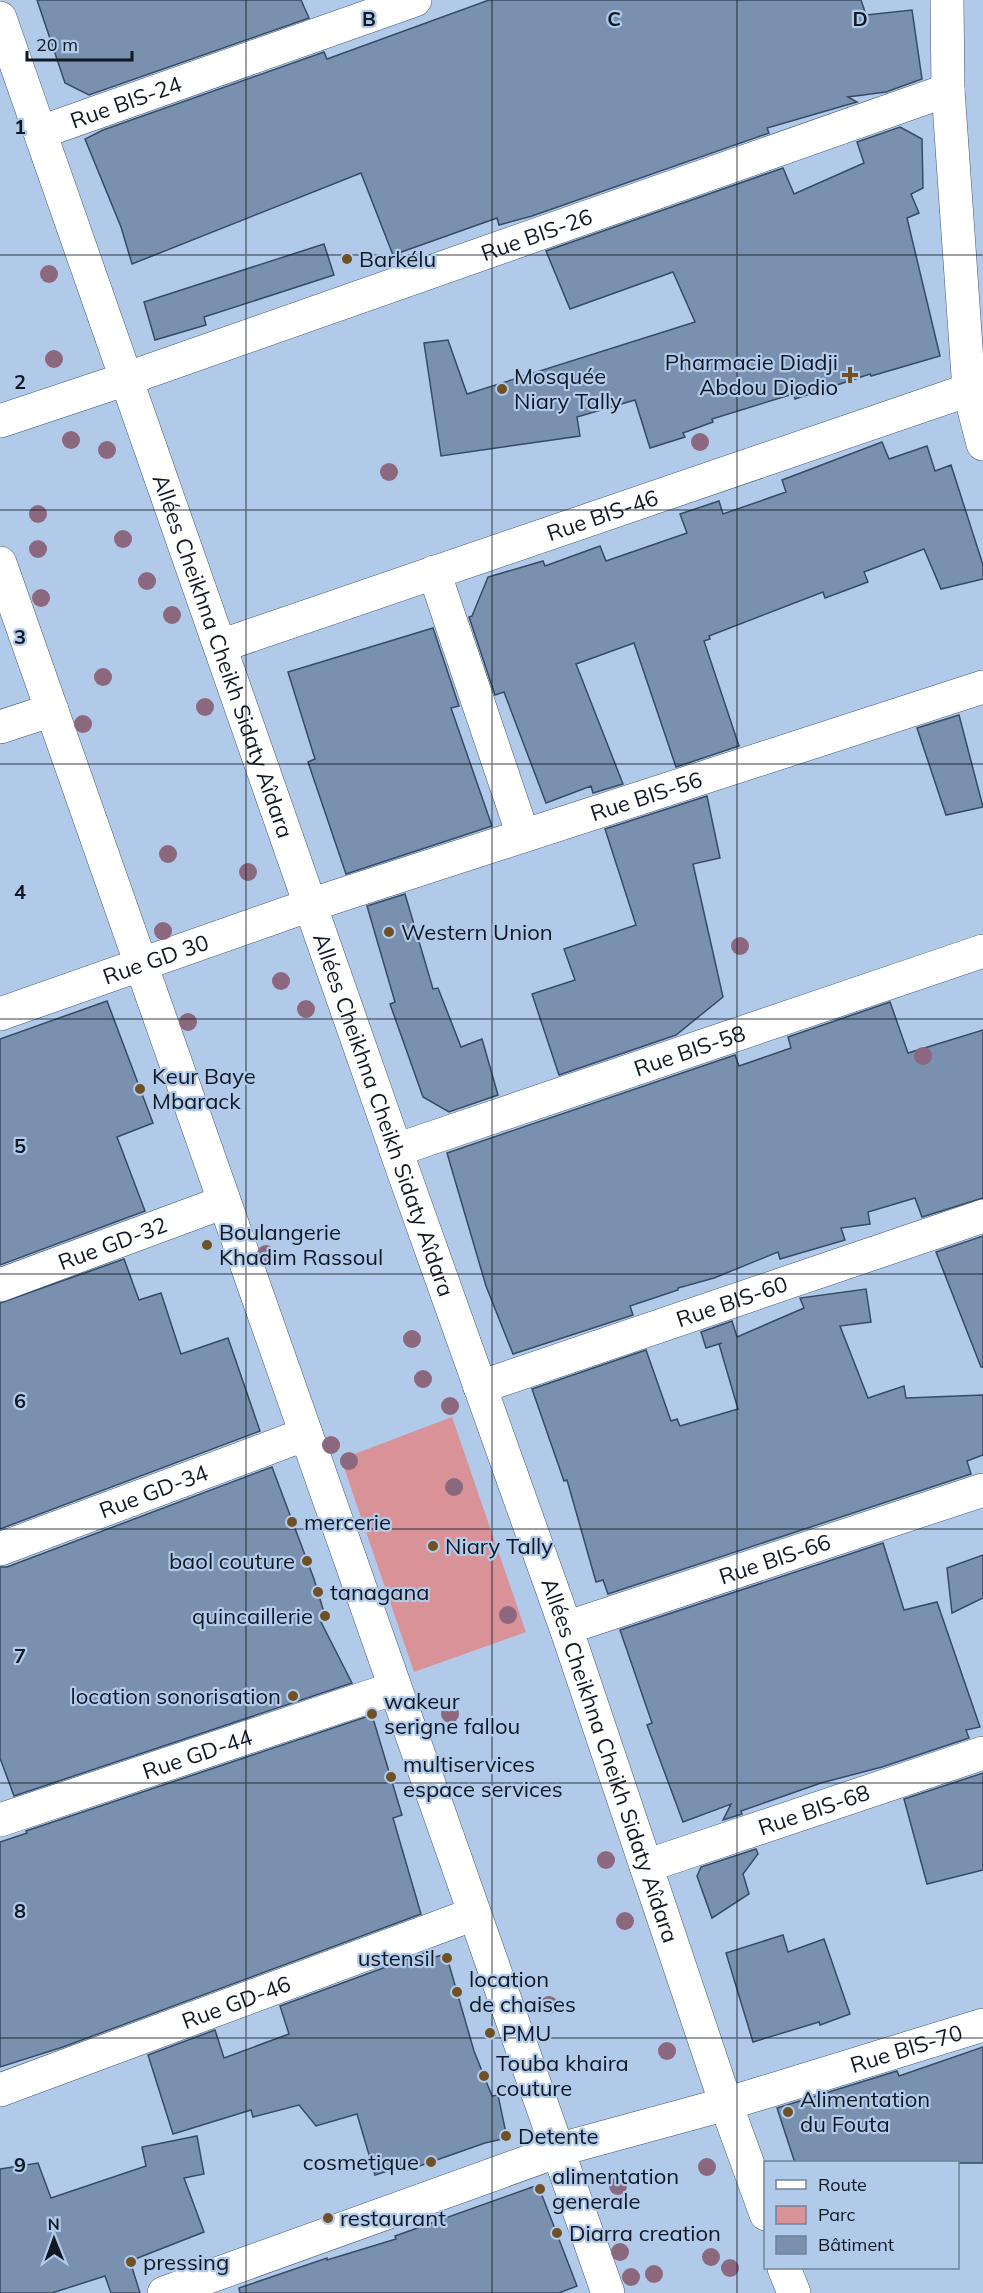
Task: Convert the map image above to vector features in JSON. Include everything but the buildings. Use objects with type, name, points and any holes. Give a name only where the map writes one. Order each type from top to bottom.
[{"type":"street","name":"Rue BIS-24","points":[[40,132],[415,0]]},
{"type":"street","points":[[947,0],[948,90],[983,444]]},
{"type":"street","name":"Allées Cheikhna Cheikh Sidaty Aîdara","points":[[0,18],[220,646],[298,909],[396,1150],[566,1628],[690,1992],[715,2107],[764,2212]]},
{"type":"street","name":"Rue BIS-26","points":[[0,421],[126,379],[948,90]]},
{"type":"street","name":"Rue BIS-46","points":[[220,646],[976,388]]},
{"type":"street","points":[[0,563],[52,710],[151,961],[224,1203],[474,1914],[566,2148],[608,2293]]},
{"type":"street","points":[[434,572],[523,835]]},
{"type":"street","name":"Rue BIS-56","points":[[298,909],[983,687]]},
{"type":"street","points":[[0,727],[52,710]]},
{"type":"street","name":"Rue GD 30","points":[[0,1014],[298,909]]},
{"type":"street","name":"Rue BIS-58","points":[[396,1150],[983,951]]},
{"type":"street","name":"Rue GD-32","points":[[0,1285],[224,1203]]},
{"type":"street","name":"Rue BIS-60","points":[[480,1387],[983,1216]]},
{"type":"street","name":"Rue GD-34","points":[[0,1549],[306,1434]]},
{"type":"street","name":"Rue BIS-66","points":[[566,1628],[983,1490]]},
{"type":"street","name":"Rue GD-44","points":[[0,1820],[395,1688]]},
{"type":"street","name":"Rue BIS-68","points":[[646,1866],[983,1753]]},
{"type":"street","name":"Rue GD-46","points":[[0,2090],[474,1914]]},
{"type":"street","name":"Rue BIS-70","points":[[164,2293],[566,2148],[715,2107],[983,2025]]},
{"type":"street","points":[[784,2269],[794,2293]]},
{"type":"green space","name":"Niary Tally","points":[[452,1417],[526,1632],[414,1672],[341,1459]]},
{"type":"place","name":"Barkélu","points":[[347,259]]},
{"type":"place","name":"Pharmacie Diadji Abdou Diodio","points":[[850,375]]},
{"type":"place","name":"Mosquée Niary Tally","points":[[502,389]]},
{"type":"place","name":"Western Union","points":[[389,932]]},
{"type":"place","name":"Keur Baye Mbarack","points":[[140,1089]]},
{"type":"place","name":"Boulangerie Khadim Rassoul","points":[[207,1245]]},
{"type":"place","name":"mercerie","points":[[292,1522]]},
{"type":"place","name":"Niary Tally","points":[[433,1546]]},
{"type":"place","name":"baol couture","points":[[307,1561]]},
{"type":"place","name":"tanagana","points":[[318,1592]]},
{"type":"place","name":"quincaillerie","points":[[325,1616]]},
{"type":"place","name":"location sonorisation","points":[[293,1696]]},
{"type":"place","name":"wakeur serigne fallou","points":[[372,1714]]},
{"type":"place","name":"multiservices espace services","points":[[391,1777]]},
{"type":"place","name":"ustensil","points":[[447,1958]]},
{"type":"place","name":"location de chaises","points":[[457,1992]]},
{"type":"place","name":"PMU","points":[[490,2033]]},
{"type":"place","name":"Touba khaira couture","points":[[484,2076]]},
{"type":"place","name":"Alimentation du Fouta","points":[[788,2112]]},
{"type":"place","name":"Detente","points":[[506,2136]]},
{"type":"place","name":"cosmetique","points":[[431,2162]]},
{"type":"place","name":"alimentation generale","points":[[540,2189]]},
{"type":"place","name":"restaurant","points":[[328,2218]]},
{"type":"place","name":"Diarra creation","points":[[557,2233]]},
{"type":"place","name":"pressing","points":[[131,2262]]}]
